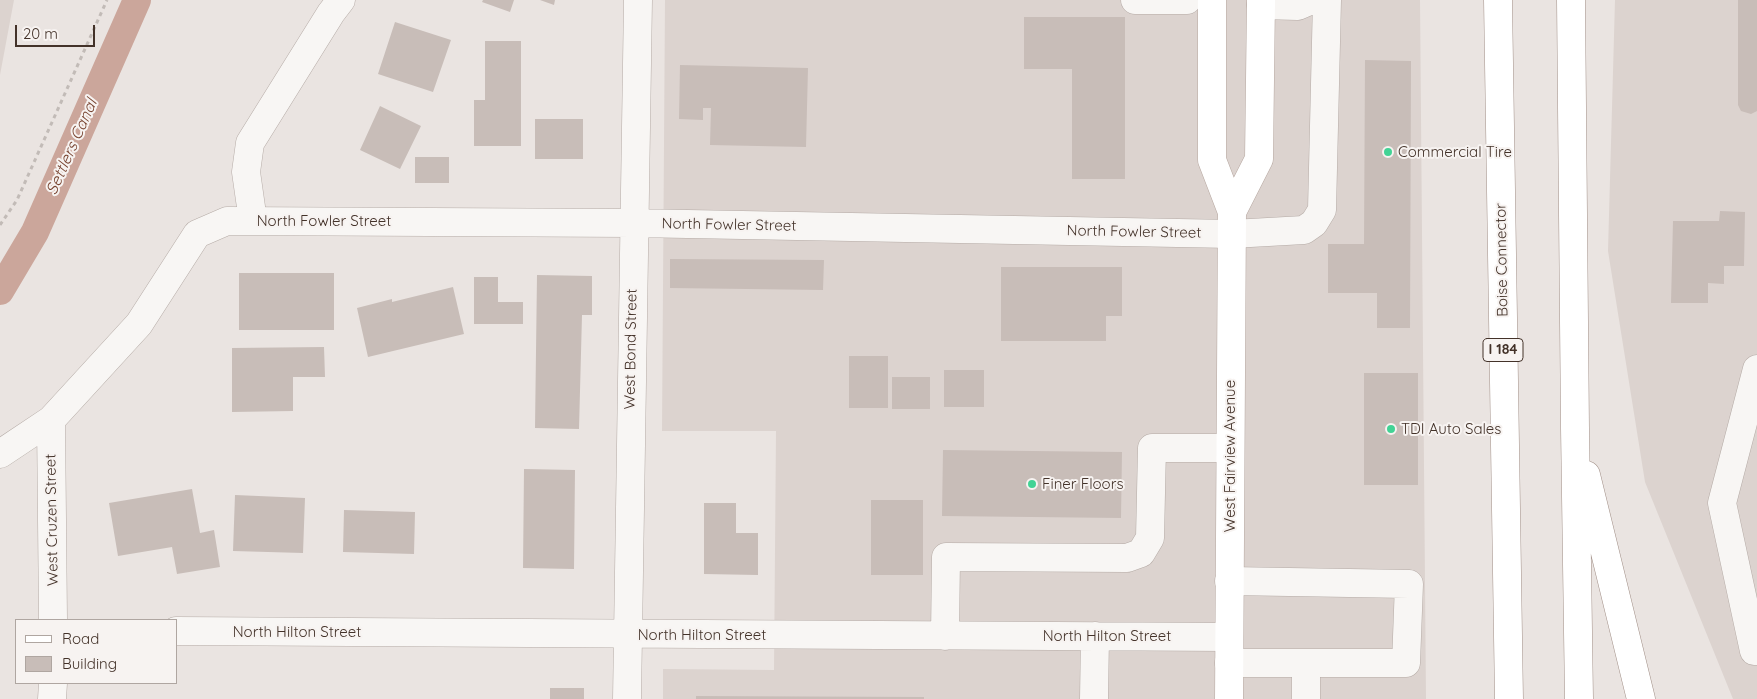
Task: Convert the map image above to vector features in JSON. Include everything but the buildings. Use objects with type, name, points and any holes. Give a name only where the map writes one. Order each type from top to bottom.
[{"type":"main road","name":"West Fairview Avenue","points":[[1212,0],[1212,160],[1232,223],[1228,699]]},
{"type":"main road","name":"Boise Connector","points":[[1498,0],[1509,699]]},
{"type":"main road","points":[[1571,0],[1579,699]]},
{"type":"main road","name":"West Fairview Avenue","points":[[1232,223],[1259,159],[1261,3]]},
{"type":"main road","points":[[1575,428],[1641,699]]},
{"type":"street","points":[[0,454],[51,420],[139,324],[198,234],[240,221],[250,143],[331,12],[341,0]]},
{"type":"street","name":"West Bond Street","points":[[627,699],[638,0]]},
{"type":"street","points":[[1135,0],[1187,0]]},
{"type":"street","points":[[1261,3],[1298,6],[1312,0]]},
{"type":"street","name":"North Fowler Street","points":[[240,221],[1232,223],[1304,230],[1314,223],[1322,210],[1327,0]]},
{"type":"street","points":[[1757,369],[1722,503],[1754,651],[1757,651]]},
{"type":"street","name":"West Cruzen Street","points":[[51,420],[53,619]]},
{"type":"street","points":[[945,636],[946,557],[1127,558],[1141,553],[1150,538],[1152,448],[1230,448]]},
{"type":"street","name":"North Hilton Street","points":[[178,631],[1095,636],[1229,650],[1306,663],[1406,663],[1408,584],[1229,581]]},
{"type":"street","points":[[1094,699],[1095,636]]},
{"type":"street","points":[[1306,663],[1306,699]]},
{"type":"street","points":[[52,684],[52,699]]},
{"type":"path","points":[[102,0],[104,8]]},
{"type":"path","points":[[0,225],[17,200],[107,0]]},
{"type":"shaded area","points":[[0,0],[14,0],[0,75]]},
{"type":"shaded area","points":[[665,0],[1420,0],[1426,699],[663,699],[663,669],[774,670],[776,431],[662,431]]},
{"type":"shaded area","points":[[1615,0],[1757,0],[1757,699],[1733,699],[1645,482],[1608,251]]},
{"type":"waterway","name":"Settlers Canal","points":[[0,291],[35,232],[137,0]]},
{"type":"place","name":"Commercial Tire","points":[[1388,152]]},
{"type":"place","name":"TDI Auto Sales","points":[[1391,429]]},
{"type":"place","name":"Finer Floors","points":[[1032,484]]}]
